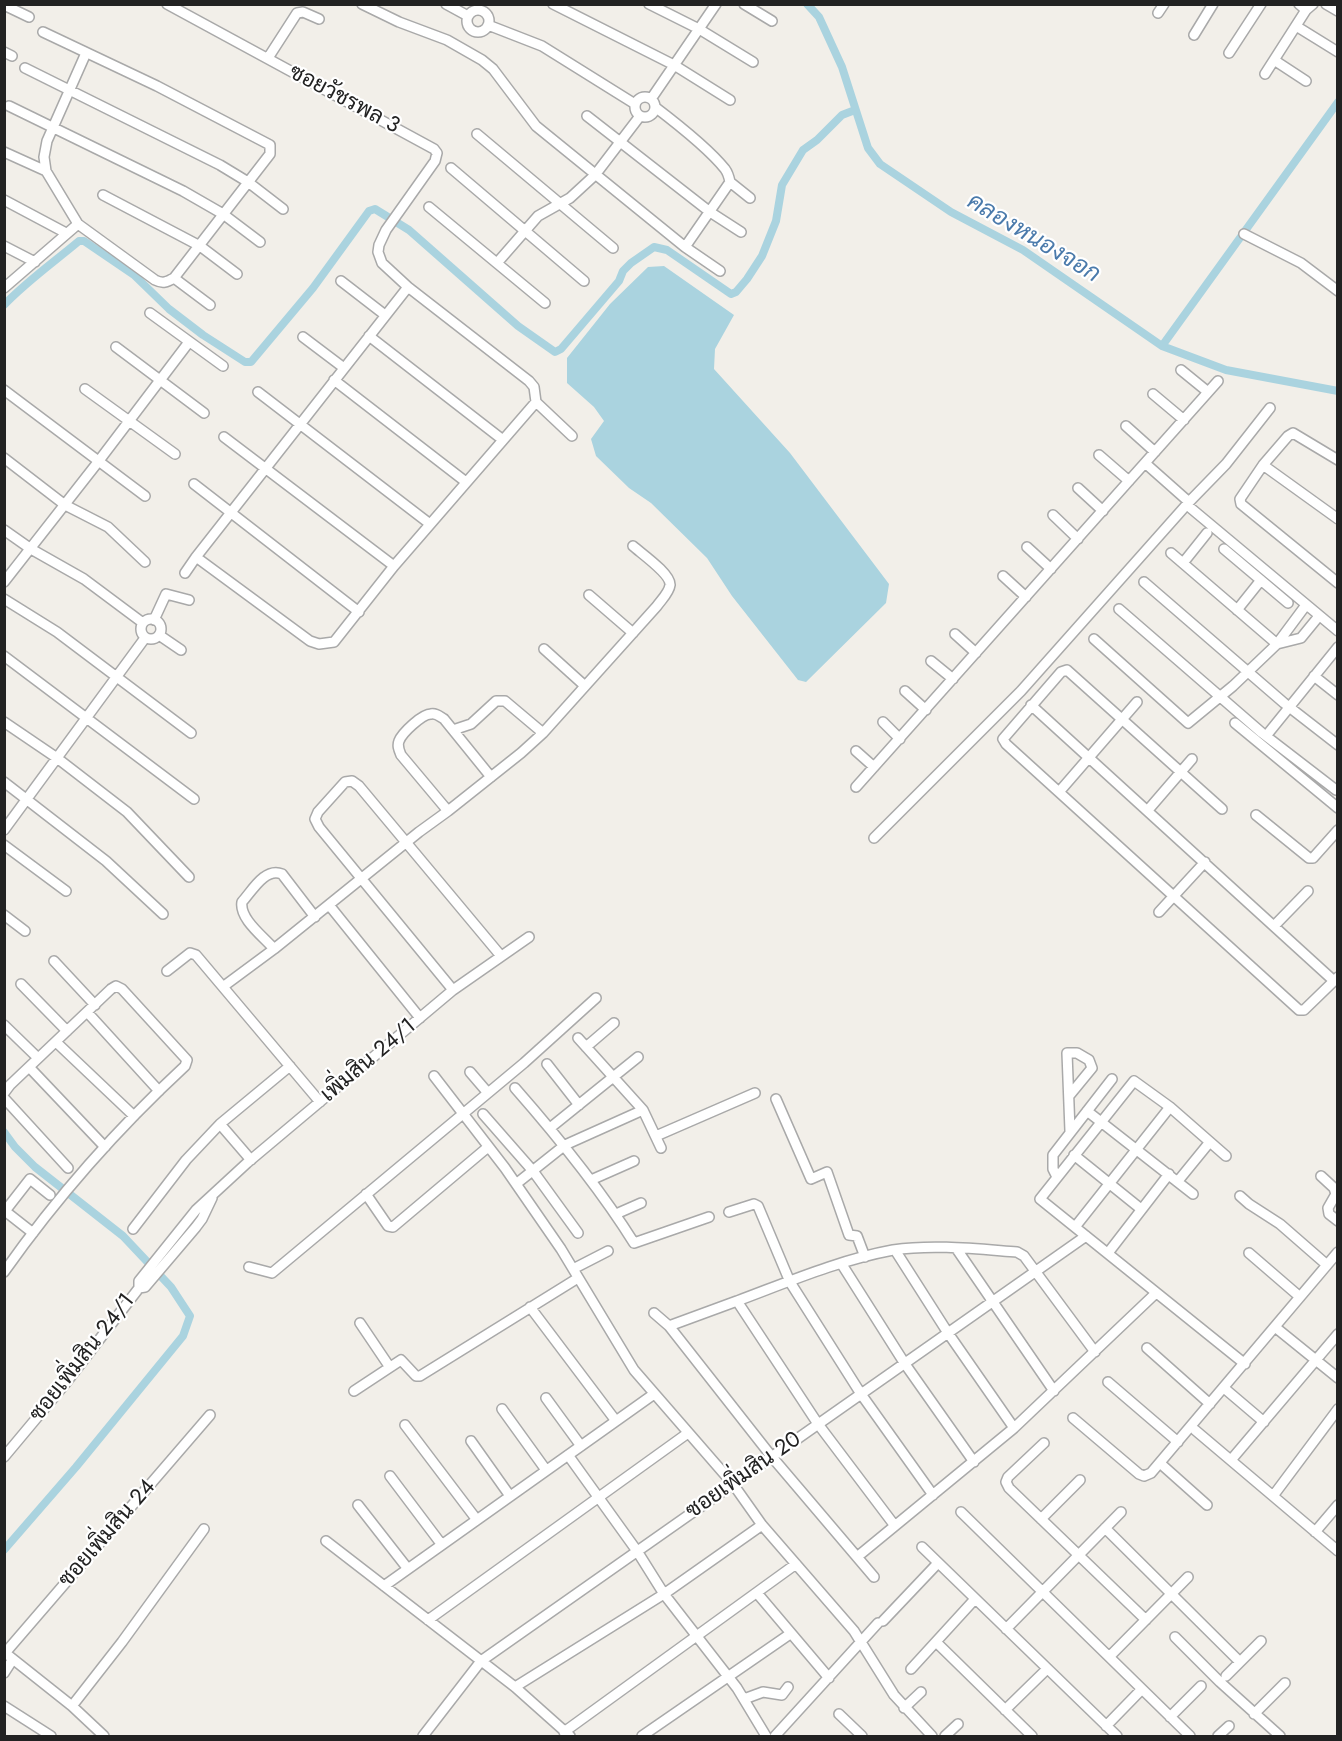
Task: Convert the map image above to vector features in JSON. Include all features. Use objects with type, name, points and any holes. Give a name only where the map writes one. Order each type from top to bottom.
[{"type":"street","points":[[362,4],[399,22],[447,40],[482,60],[493,69],[537,126],[685,247],[720,271]]},
{"type":"street","points":[[446,4],[468,16]]},
{"type":"street","points":[[553,4],[674,65],[730,100]]},
{"type":"street","points":[[649,4],[699,29],[753,62]]},
{"type":"street","points":[[635,104],[636,112],[640,116],[650,116],[653,103],[674,65],[716,4]]},
{"type":"street","points":[[744,4],[772,21]]},
{"type":"street","points":[[1158,13],[1164,4]]},
{"type":"street","points":[[1194,35],[1213,4]]},
{"type":"street","points":[[1229,53],[1261,4]]},
{"type":"street","points":[[1326,4],[1338,11]]},
{"type":"street","points":[[4,5],[29,17]]},
{"type":"street","name":"ซอยวัชรพล 3","points":[[170,5],[434,149],[437,157],[386,230],[379,245],[378,252],[382,263],[408,287]]},
{"type":"street","points":[[1265,74],[1306,6]]},
{"type":"street","points":[[485,8],[489,20],[485,30],[476,32],[468,26],[468,16],[485,8]]},
{"type":"street","points":[[268,58],[297,13],[303,12],[319,19]]},
{"type":"street","points":[[488,25],[542,46],[635,104]]},
{"type":"street","points":[[1296,26],[1338,52]]},
{"type":"street","points":[[43,32],[157,86],[270,145],[270,154],[200,246],[174,278],[161,283],[78,224],[46,171],[44,157],[53,126],[86,53]]},
{"type":"street","points":[[1274,60],[1306,81]]},
{"type":"street","points":[[25,68],[220,165],[284,208]]},
{"type":"street","points":[[635,104],[642,97],[653,103],[725,169],[730,182],[750,198]]},
{"type":"street","points":[[9,106],[146,172],[224,214],[260,242]]},
{"type":"street","points":[[587,116],[710,212],[741,232]]},
{"type":"street","points":[[498,263],[543,212],[570,198],[595,175],[640,116]]},
{"type":"street","points":[[477,134],[613,248]]},
{"type":"street","points":[[4,152],[46,171]]},
{"type":"street","points":[[451,168],[584,281]]},
{"type":"street","points":[[685,247],[730,182]]},
{"type":"street","points":[[103,195],[200,246],[237,274]]},
{"type":"street","points":[[4,200],[66,233]]},
{"type":"street","points":[[429,207],[545,303]]},
{"type":"street","points":[[4,288],[78,224]]},
{"type":"street","points":[[1244,234],[1301,262],[1338,291]]},
{"type":"street","points":[[4,246],[35,262]]},
{"type":"street","points":[[174,278],[210,305]]},
{"type":"street","points":[[340,281],[385,315]]},
{"type":"street","points":[[185,573],[195,557],[408,287],[529,381],[534,387],[536,402],[572,436]]},
{"type":"street","points":[[150,314],[223,366]]},
{"type":"street","points":[[369,336],[503,440]]},
{"type":"street","points":[[303,337],[344,368]]},
{"type":"street","points":[[4,582],[189,342]]},
{"type":"street","points":[[116,347],[204,413]]},
{"type":"street","points":[[1181,370],[1208,392]]},
{"type":"street","points":[[334,380],[466,482]]},
{"type":"street","points":[[856,787],[1218,381]]},
{"type":"street","points":[[86,389],[174,454]]},
{"type":"street","points":[[4,390],[145,496]]},
{"type":"street","points":[[258,392],[430,524]]},
{"type":"street","points":[[1153,394],[1184,420]]},
{"type":"street","points":[[195,557],[310,641],[319,644],[334,642],[394,566],[536,402]]},
{"type":"street","points":[[874,838],[1020,691],[1226,464],[1270,408]]},
{"type":"street","points":[[1126,426],[1155,452]]},
{"type":"street","points":[[1338,460],[1293,433],[1263,465],[1240,500],[1241,504],[1338,583]]},
{"type":"street","points":[[224,437],[394,566]]},
{"type":"street","points":[[1099,455],[1129,481]]},
{"type":"street","points":[[4,458],[65,505],[108,527],[145,562]]},
{"type":"street","points":[[1145,464],[1188,504],[1338,631]]},
{"type":"street","points":[[1263,465],[1338,519]]},
{"type":"street","points":[[194,484],[359,612]]},
{"type":"street","points":[[1078,488],[1103,511]]},
{"type":"street","points":[[1053,515],[1078,539]]},
{"type":"street","points":[[4,530],[31,549],[84,579],[143,623]]},
{"type":"street","points":[[1183,563],[1207,533]]},
{"type":"street","points":[[224,986],[491,777],[543,733],[668,591],[670,583],[668,576],[633,546]]},
{"type":"street","points":[[1027,547],[1052,569]]},
{"type":"street","points":[[1224,549],[1288,603]]},
{"type":"street","points":[[1170,553],[1277,644]]},
{"type":"street","points":[[1004,576],[1026,597]]},
{"type":"street","points":[[1237,610],[1261,580]]},
{"type":"street","points":[[1144,582],[1289,707],[1338,745]]},
{"type":"street","points":[[154,620],[166,594],[189,600]]},
{"type":"street","points":[[590,596],[633,633]]},
{"type":"street","points":[[4,599],[57,632],[191,733]]},
{"type":"street","points":[[1094,639],[1188,723],[1277,644],[1306,605]]},
{"type":"street","points":[[1119,609],[1266,736],[1336,790]]},
{"type":"street","points":[[1277,644],[1301,638],[1319,616]]},
{"type":"street","points":[[148,619],[154,620],[160,626],[159,635],[153,639],[145,638],[141,631],[143,623],[148,619]]},
{"type":"street","points":[[955,634],[976,653]]},
{"type":"street","points":[[159,635],[181,650]]},
{"type":"street","points":[[4,830],[145,638]]},
{"type":"street","points":[[1266,736],[1338,647]]},
{"type":"street","points":[[544,649],[585,686]]},
{"type":"street","points":[[4,656],[194,799]]},
{"type":"street","points":[[932,661],[953,679]]},
{"type":"street","points":[[1031,705],[1274,926],[1336,979],[1305,1010],[1299,1010],[1059,792],[1004,741],[1004,736],[1031,705],[1065,669],[1222,809]]},
{"type":"street","points":[[1314,676],[1338,695]]},
{"type":"street","points":[[905,691],[926,710]]},
{"type":"street","points":[[453,730],[471,724],[500,700],[505,701],[543,733]]},
{"type":"street","points":[[1059,792],[1137,702]]},
{"type":"street","points":[[448,811],[401,755],[398,747],[400,738],[421,717],[428,713],[436,714],[444,719],[491,777]]},
{"type":"street","points":[[4,722],[57,758],[127,813],[189,877]]},
{"type":"street","points":[[883,722],[900,739]]},
{"type":"street","points":[[1234,723],[1338,808]]},
{"type":"street","points":[[856,751],[874,767]]},
{"type":"street","points":[[1148,810],[1192,759]]},
{"type":"street","points":[[453,990],[319,827],[315,819],[318,812],[345,782],[352,781],[359,786],[501,956]]},
{"type":"street","points":[[4,782],[106,861],[163,914]]},
{"type":"street","points":[[1256,815],[1309,858],[1318,855],[1338,830]]},
{"type":"street","points":[[4,845],[66,891]]},
{"type":"street","points":[[1159,912],[1205,862]]},
{"type":"street","points":[[274,949],[245,916],[241,908],[242,902],[268,873],[282,874],[315,916]]},
{"type":"street","points":[[1274,926],[1308,891]]},
{"type":"street","points":[[328,906],[420,1018]]},
{"type":"street","points":[[4,915],[25,931]]},
{"type":"street","name":"เพิ่มสิน 24/1","points":[[143,1283],[202,1219],[215,1193],[251,1160],[453,990],[529,937]]},
{"type":"street","points":[[167,971],[193,952],[320,1102]]},
{"type":"street","points":[[54,961],[95,1005]]},
{"type":"street","points":[[21,984],[67,1031]]},
{"type":"street","points":[[4,1272],[8,1259],[33,1233],[55,1197],[69,1187],[134,1116],[185,1066],[187,1060],[122,989],[116,986],[6,1086]]},
{"type":"street","points":[[249,1268],[272,1273],[524,1063],[596,998]]},
{"type":"street","points":[[87,1012],[159,1091]]},
{"type":"street","points":[[586,1047],[614,1023]]},
{"type":"street","points":[[4,1025],[38,1058]]},
{"type":"street","points":[[578,1038],[643,1110],[661,1148]]},
{"type":"street","points":[[56,1042],[134,1116]]},
{"type":"street","points":[[550,1128],[638,1058]]},
{"type":"street","points":[[547,1064],[579,1104]]},
{"type":"street","points":[[133,1229],[186,1160],[220,1124],[290,1066]]},
{"type":"street","points":[[29,1067],[105,1147]]},
{"type":"street","points":[[470,1072],[488,1093]]},
{"type":"street","points":[[434,1076],[505,1168],[561,1249],[618,1347],[634,1370],[733,1484],[762,1525],[861,1641],[883,1679],[904,1708],[932,1737]]},
{"type":"street","points":[[1057,1177],[1053,1169],[1053,1155],[1112,1079]]},
{"type":"street","points":[[1226,1156],[1170,1107],[1134,1081],[1040,1199],[1245,1364]]},
{"type":"street","points":[[515,1088],[565,1145],[616,1214],[634,1243],[710,1217]]},
{"type":"street","points":[[656,1136],[755,1093]]},
{"type":"street","points":[[1069,1096],[1070,1131]]},
{"type":"street","points":[[4,1098],[68,1168]]},
{"type":"street","points":[[776,1099],[811,1179],[827,1172],[849,1235],[858,1236],[865,1257]]},
{"type":"street","points":[[1075,1227],[1170,1107]]},
{"type":"street","points":[[516,1185],[565,1145],[643,1110]]},
{"type":"street","points":[[1087,1111],[1193,1194]]},
{"type":"street","points":[[483,1114],[532,1171],[578,1233]]},
{"type":"street","points":[[220,1124],[251,1160]]},
{"type":"street","points":[[1178,1181],[1209,1143]]},
{"type":"street","points":[[366,1194],[388,1226],[393,1227],[488,1147]]},
{"type":"street","points":[[1074,1155],[1142,1209]]},
{"type":"street","points":[[591,1180],[634,1161]]},
{"type":"street","points":[[1108,1253],[1169,1174]]},
{"type":"street","points":[[1321,1176],[1334,1188],[1336,1194],[1328,1208],[1329,1214],[1338,1221]]},
{"type":"street","points":[[33,1233],[5,1211],[30,1179],[55,1197]]},
{"type":"street","points":[[1240,1196],[1280,1224],[1327,1264]]},
{"type":"street","points":[[616,1214],[641,1203]]},
{"type":"street","points":[[729,1212],[754,1204],[758,1206],[789,1282],[861,1394],[933,1495]]},
{"type":"street","name":"ซอยเพิ่มสิน 20","points":[[423,1737],[481,1661],[1086,1236]]},
{"type":"street","points":[[956,1248],[1054,1391]]},
{"type":"street","points":[[669,1326],[841,1263],[895,1250],[956,1248],[1017,1252],[1024,1256],[1095,1352]]},
{"type":"street","points":[[895,1250],[948,1333],[1014,1428]]},
{"type":"street","points":[[354,1391],[401,1360],[416,1376],[420,1376],[530,1307],[608,1251]]},
{"type":"street","points":[[1073,1418],[1139,1474],[1144,1476],[1151,1473],[1161,1464],[1338,1252]]},
{"type":"street","points":[[1249,1253],[1300,1297]]},
{"type":"street","points":[[841,1263],[905,1364],[974,1462]]},
{"type":"street","name":"ซอยเพิ่มสิน 24/1","points":[[4,1456],[65,1384],[143,1283]]},
{"type":"street","points":[[857,1557],[1014,1428],[1156,1293]]},
{"type":"street","points":[[737,1301],[818,1424],[895,1526]]},
{"type":"street","points":[[530,1307],[616,1421]]},
{"type":"street","points":[[654,1314],[669,1326],[772,1457],[874,1576]]},
{"type":"street","points":[[360,1323],[390,1366]]},
{"type":"street","points":[[1275,1327],[1338,1378]]},
{"type":"street","points":[[1231,1460],[1338,1334]]},
{"type":"street","points":[[1147,1348],[1210,1404]]},
{"type":"street","points":[[1108,1382],[1179,1442]]},
{"type":"street","points":[[1224,1388],[1264,1422]]},
{"type":"street","points":[[384,1586],[654,1394]]},
{"type":"street","points":[[546,1398],[581,1446]]},
{"type":"street","points":[[502,1409],[546,1470]]},
{"type":"street","points":[[1273,1496],[1338,1409]]},
{"type":"street","name":"ซอยเพิ่มสิน 24","points":[[4,1673],[8,1654],[210,1415]]},
{"type":"street","points":[[405,1425],[477,1520]]},
{"type":"street","points":[[1195,1430],[1338,1551]]},
{"type":"street","points":[[428,1620],[688,1433]]},
{"type":"street","points":[[471,1442],[510,1496]]},
{"type":"street","points":[[1044,1443],[1008,1477],[1006,1482],[1009,1488],[1146,1620]]},
{"type":"street","points":[[568,1455],[637,1551],[664,1594],[728,1677],[766,1737]]},
{"type":"street","points":[[1161,1464],[1207,1505]]},
{"type":"street","points":[[390,1476],[442,1545]]},
{"type":"street","points":[[1041,1520],[1080,1480]]},
{"type":"street","points":[[358,1505],[408,1569]]},
{"type":"street","points":[[1315,1532],[1338,1505]]},
{"type":"street","points":[[962,1512],[1190,1737]]},
{"type":"street","points":[[1006,1629],[1120,1512]]},
{"type":"street","points":[[514,1687],[664,1594],[762,1525]]},
{"type":"street","points":[[1105,1528],[1240,1662]]},
{"type":"street","points":[[72,1706],[122,1642],[204,1529]]},
{"type":"street","points":[[326,1541],[514,1687],[567,1734],[695,1636],[796,1564]]},
{"type":"street","points":[[922,1547],[1114,1736]]},
{"type":"street","points":[[775,1737],[861,1641],[938,1563]]},
{"type":"street","points":[[1110,1656],[1188,1577]]},
{"type":"street","points":[[757,1593],[829,1678]]},
{"type":"street","points":[[911,1669],[975,1599]]},
{"type":"street","points":[[642,1737],[790,1634]]},
{"type":"street","points":[[1176,1637],[1280,1737]]},
{"type":"street","points":[[1226,1676],[1261,1641]]},
{"type":"street","points":[[936,1642],[1032,1737]]},
{"type":"street","points":[[8,1654],[72,1706],[104,1737]]},
{"type":"street","points":[[1005,1710],[1047,1669]]},
{"type":"street","points":[[1254,1714],[1286,1683]]},
{"type":"street","points":[[1170,1717],[1201,1686]]},
{"type":"street","points":[[744,1700],[763,1692],[782,1695],[788,1687]]},
{"type":"street","points":[[1106,1726],[1142,1689]]},
{"type":"street","points":[[904,1708],[921,1692]]},
{"type":"street","points":[[4,1706],[51,1737]]},
{"type":"street","points":[[839,1714],[862,1737]]},
{"type":"street","points":[[945,1737],[958,1724]]},
{"type":"street","points":[[1218,1737],[1229,1726]]},
{"type":"street","points":[[845,1737],[853,1728]]},
{"type":"water","points":[[664,266],[734,315],[715,349],[714,369],[790,453],[889,584],[886,603],[806,682],[798,680],[732,596],[707,558],[651,503],[629,488],[596,456],[591,439],[604,421],[594,407],[567,383],[567,358],[610,304],[648,267]]},
{"type":"waterway","name":"คลองหนองจอก","points":[[807,4],[819,17],[842,67],[868,148],[880,164],[951,212],[1023,250],[1162,346],[1226,370],[1338,391]]},
{"type":"waterway","points":[[1162,346],[1338,102]]},
{"type":"waterway","points":[[4,305],[79,241],[84,241],[134,275],[169,309],[203,335],[245,362],[251,362],[313,288],[369,211],[375,209],[409,230],[518,326],[555,352],[561,349],[619,281],[623,271],[654,247],[667,250],[731,294],[736,292],[762,256],[776,221],[782,185],[803,150],[817,140],[842,115],[855,110]]},
{"type":"waterway","points":[[4,1132],[35,1167],[123,1236],[171,1287],[190,1316],[183,1336],[76,1467],[4,1550]]}]
